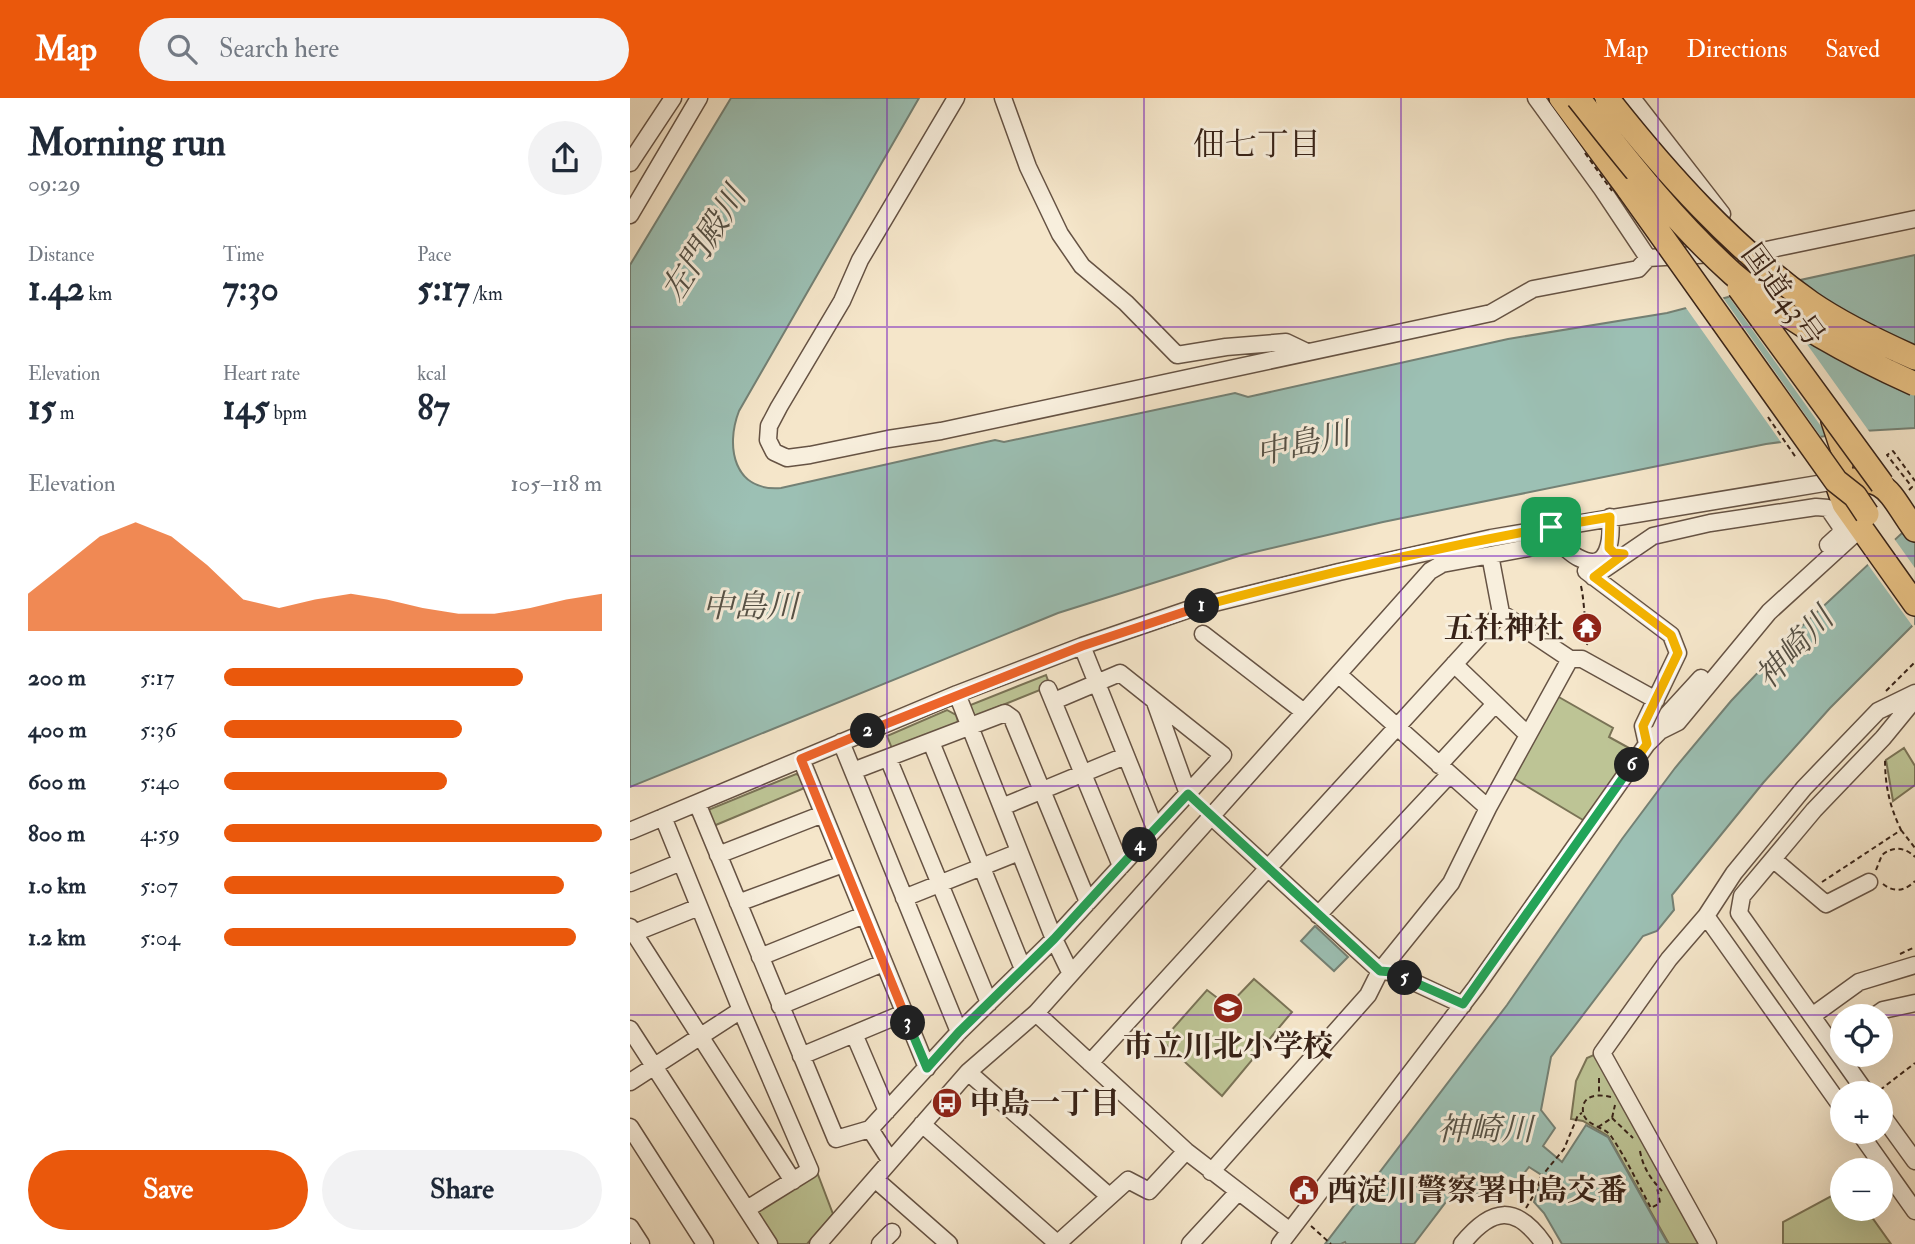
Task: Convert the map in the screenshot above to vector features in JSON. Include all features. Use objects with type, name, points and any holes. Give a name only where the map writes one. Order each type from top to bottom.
[{"type":"highway","points":[[1561,98],[1836,481],[1855,496],[1915,581]]},
{"type":"highway","points":[[1578,98],[1657,194],[1734,274],[1784,312],[1837,346],[1915,384]]},
{"type":"highway","points":[[1600,98],[1627,127]]},
{"type":"highway","points":[[1606,98],[1674,179],[1710,216],[1779,278],[1845,324],[1915,358]]},
{"type":"highway","points":[[1618,98],[1627,127]]},
{"type":"highway","name":"国道43号","points":[[1627,127],[1669,193],[1915,530]]},
{"type":"highway","points":[[1830,413],[1844,454],[1836,481],[1844,504],[1915,604]]},
{"type":"highway","points":[[1836,481],[1857,479],[1882,484]]},
{"type":"street","points":[[630,163],[673,98]]},
{"type":"street","points":[[630,215],[699,98]]},
{"type":"street","points":[[956,98],[860,260],[842,300],[769,426],[768,440],[774,452],[788,458],[941,431],[1490,313],[1533,289],[1638,269],[1648,258],[1762,251],[1915,219]]},
{"type":"street","points":[[1003,98],[1028,167],[1060,234],[1082,266],[1126,303],[1177,355],[1226,347],[1286,342],[1307,352]]},
{"type":"street","points":[[1536,98],[1602,188],[1648,258]]},
{"type":"street","points":[[1632,98],[1718,211],[1762,251]]},
{"type":"street","points":[[630,831],[957,694],[1082,646],[1190,609],[1492,538],[1836,481]]},
{"type":"street","points":[[828,1241],[890,1160],[968,1072],[1036,1013],[1430,571],[1442,564],[1555,543],[1562,545],[1574,556],[1586,561],[1594,560],[1678,529],[1816,507],[1828,508],[1841,527],[1840,534],[1755,614],[1732,644],[1668,714],[1660,731]]},
{"type":"street","points":[[1610,517],[1617,551]]},
{"type":"street","points":[[1574,556],[1587,554],[1597,547],[1610,517]]},
{"type":"street","points":[[1036,1013],[1186,1151],[1238,1192],[1284,1238],[1463,1004],[1647,744],[1660,731],[1678,722],[1769,612],[1861,528]]},
{"type":"street","points":[[1586,577],[1617,551]]},
{"type":"street","points":[[1490,555],[1500,612],[1576,659],[1656,700]]},
{"type":"street","points":[[1574,556],[1586,577],[1671,635],[1678,653],[1643,726],[1647,744]]},
{"type":"street","points":[[1090,1063],[1500,612]]},
{"type":"street","points":[[1203,634],[1304,712]]},
{"type":"street","points":[[1082,646],[1155,828]]},
{"type":"street","points":[[1211,1172],[1368,995],[1380,971],[1451,883],[1528,735],[1576,659]]},
{"type":"street","points":[[1454,664],[1528,735]]},
{"type":"street","points":[[697,803],[836,1139],[870,1129],[959,1032],[1054,939],[1223,755],[1120,673],[1096,683],[1051,695],[1121,866]]},
{"type":"street","points":[[1338,674],[1488,808]]},
{"type":"street","points":[[1708,1244],[1602,1053],[1669,959],[1706,916],[1734,873],[1804,788],[1878,711],[1915,692]]},
{"type":"street","points":[[957,694],[1054,939],[1070,972]]},
{"type":"street","points":[[1830,1035],[1812,1016],[1739,913],[1742,895],[1814,810],[1883,738],[1915,699]]},
{"type":"street","points":[[1155,702],[1188,794]]},
{"type":"street","points":[[1318,915],[1444,769],[1495,704]]},
{"type":"street","points":[[853,771],[1006,713],[1012,718],[1088,901]]},
{"type":"street","points":[[841,742],[959,1032]]},
{"type":"street","points":[[931,742],[1023,970]]},
{"type":"street","points":[[1002,807],[1125,756]]},
{"type":"street","points":[[888,758],[989,1003]]},
{"type":"street","points":[[801,759],[927,1068]]},
{"type":"street","points":[[718,855],[823,814]]},
{"type":"street","points":[[1211,816],[1380,971],[1392,972],[1463,1004]]},
{"type":"street","points":[[663,817],[741,1010],[810,1170],[747,1209]]},
{"type":"street","points":[[904,898],[1019,852]]},
{"type":"street","points":[[1773,859],[1826,904],[1876,880]]},
{"type":"street","points":[[630,883],[681,862]]},
{"type":"street","points":[[738,903],[843,864]]},
{"type":"street","points":[[699,907],[632,930],[793,1181]]},
{"type":"street","points":[[760,957],[864,915]]},
{"type":"street","points":[[1706,916],[1830,1091]]},
{"type":"street","points":[[780,1006],[883,962]]},
{"type":"street","points":[[1812,1016],[1859,982],[1915,965]]},
{"type":"street","points":[[1893,1008],[1915,1003]]},
{"type":"street","points":[[630,1082],[741,1010]]},
{"type":"street","points":[[801,1056],[904,1013]]},
{"type":"street","points":[[630,1029],[769,1244]]},
{"type":"street","points":[[854,1034],[887,1111]]},
{"type":"street","points":[[968,1072],[1109,1196]]},
{"type":"street","points":[[922,1124],[1057,1244],[1128,1180],[1149,1191],[1186,1151]]},
{"type":"street","points":[[630,1126],[705,1244]]},
{"type":"street","points":[[870,1129],[890,1160]]},
{"type":"street","points":[[1893,1131],[1915,1161]]},
{"type":"street","points":[[1867,1144],[1915,1212]]},
{"type":"street","points":[[875,1179],[949,1244]]},
{"type":"street","points":[[1190,1244],[1238,1192]]},
{"type":"street","points":[[1462,1244],[1477,1226],[1503,1214],[1520,1217],[1544,1244]]},
{"type":"street","points":[[630,1227],[641,1244]]},
{"type":"path","points":[[1908,491],[1912,487],[1887,455],[1893,451],[1915,481]]},
{"type":"path","points":[[1586,577],[1583,621],[1590,636]]},
{"type":"path","points":[[1576,659],[1596,625]]},
{"type":"path","points":[[1883,738],[1885,782],[1890,806],[1901,830],[1915,848]]},
{"type":"path","points":[[1809,890],[1901,830]]},
{"type":"path","points":[[1915,857],[1899,848],[1887,851],[1876,865],[1876,880],[1889,889],[1901,890],[1915,881]]},
{"type":"path","points":[[1891,1081],[1915,1063]]},
{"type":"path","points":[[1598,1068],[1599,1094]]},
{"type":"path","points":[[1598,1127],[1612,1118],[1616,1098],[1599,1094],[1590,1096],[1585,1102],[1583,1112],[1588,1122],[1609,1133],[1651,1208],[1660,1203],[1657,1186]]},
{"type":"path","points":[[1520,1217],[1541,1178],[1572,1134],[1578,1115],[1583,1112]]},
{"type":"path","points":[[1612,1118],[1639,1143]]},
{"type":"path","points":[[1310,1226],[1331,1244]]},
{"type":"green space","points":[[1046,675],[1050,686],[973,717],[968,706]]},
{"type":"green space","points":[[1557,696],[1613,728],[1609,737],[1629,748],[1626,753],[1630,758],[1583,820],[1513,778]]},
{"type":"green space","points":[[947,710],[956,715],[959,725],[893,751],[887,736]]},
{"type":"green space","points":[[1904,748],[1915,766],[1915,785],[1893,801],[1886,760]]},
{"type":"green space","points":[[796,774],[802,776],[807,787],[711,827],[708,810]]},
{"type":"green space","points":[[1254,979],[1292,1012],[1222,1096],[1162,1041],[1207,990],[1228,1006]]},
{"type":"green space","points":[[1596,1054],[1701,1244],[1669,1244],[1608,1136],[1583,1121],[1571,1119],[1576,1081],[1587,1058]]},
{"type":"green space","points":[[817,1172],[833,1214],[807,1244],[778,1244],[758,1213],[759,1209]]},
{"type":"green space","points":[[1830,1197],[1830,1221],[1875,1221],[1891,1244],[1783,1244],[1783,1222]]},
{"type":"water","name":"中島川","points":[[731,98],[919,98],[739,411],[733,439],[737,464],[743,475],[753,483],[765,487],[781,488],[995,440],[1004,442],[1235,393],[1248,397],[1508,339],[1667,313],[1759,289],[1915,255],[1915,428],[1863,431],[1766,444],[1383,522],[1242,555],[1058,613],[630,787],[630,265]]},
{"type":"water","name":"神崎川","points":[[1915,521],[1915,623],[1830,708],[1763,783],[1672,895],[1674,910],[1657,931],[1643,936],[1551,1057],[1541,1110],[1555,1128],[1543,1146],[1562,1162],[1586,1125],[1608,1137],[1668,1244],[1562,1244],[1544,1213],[1534,1202],[1543,1176],[1529,1167],[1515,1185],[1446,1202],[1414,1244],[1325,1244],[1507,1005],[1622,839],[1675,768],[1731,701],[1800,628]]},
{"type":"water","points":[[1315,926],[1348,957],[1334,971],[1301,941]]},
{"type":"pier","points":[[1764,284],[1871,434],[1830,439],[1727,294]]},
{"type":"pier","points":[[1721,295],[1823,440],[1783,445],[1684,305]]},
{"type":"pier","points":[[1893,537],[1915,568],[1914,628],[1866,562]]},
{"type":"place","name":"五社神社","points":[[1587,628]]},
{"type":"place","name":"市立川北小学校","points":[[1228,1008]]},
{"type":"place","name":"中島一丁目","points":[[947,1103]]},
{"type":"place","name":"西淀川警察署中島交番","points":[[1304,1190]]},
{"type":"district","name":"佃七丁目","points":[[1257,145]]},
{"type":"route","points":[[1610,517],[1609,548],[1618,555],[1624,554],[1594,577],[1671,635],[1678,653],[1643,726],[1647,744],[1463,1004],[1392,972],[1380,971],[1188,794],[1054,939],[959,1032],[927,1068],[801,759],[957,694],[1082,646],[1190,609],[1339,572],[1551,527],[1610,517]]},
{"type":"water label","name":"左門殿川","points":[[704,244]]}]
